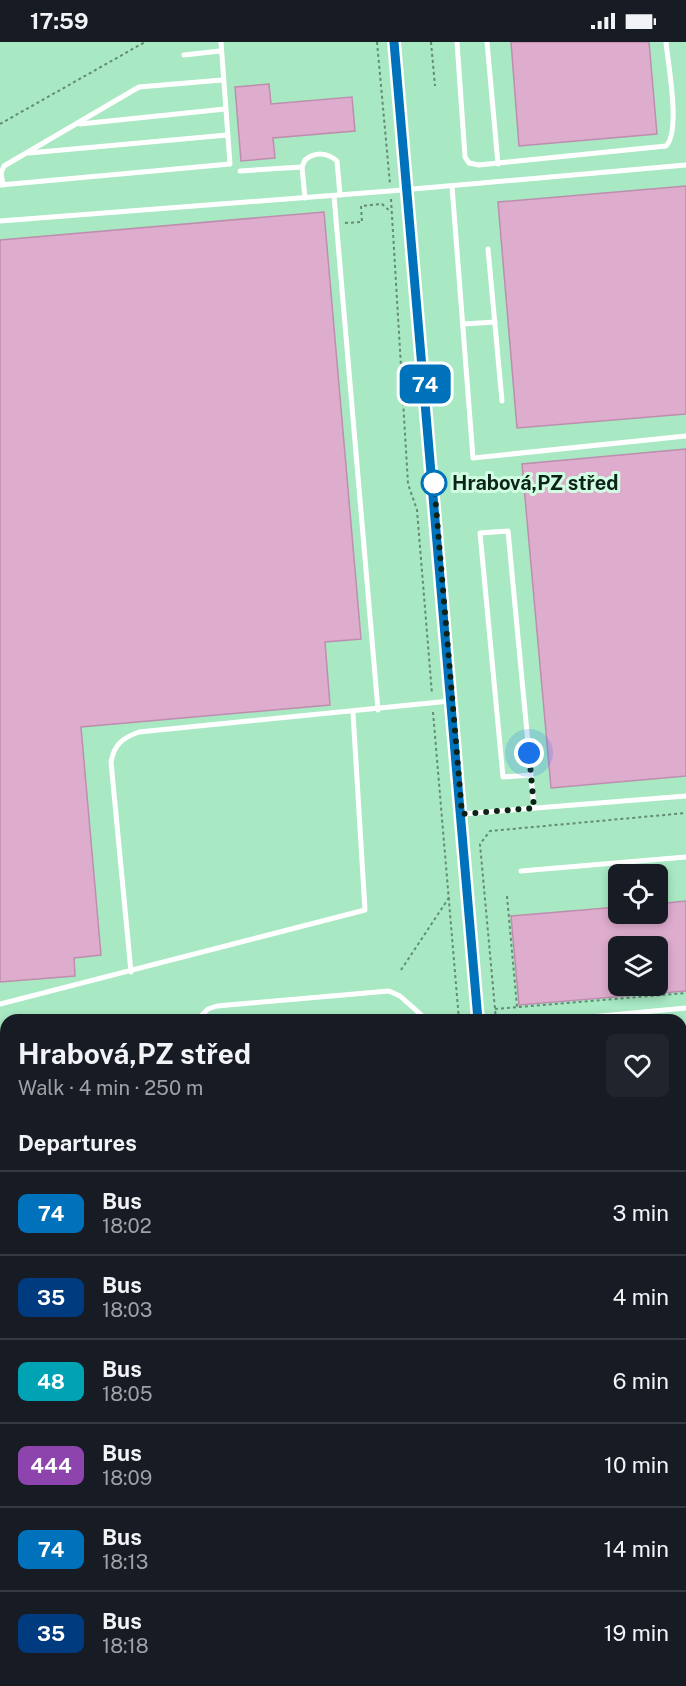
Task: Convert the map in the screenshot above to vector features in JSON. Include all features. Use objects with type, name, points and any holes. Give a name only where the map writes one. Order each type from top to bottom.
[{"type":"street","points":[[394,42],[478,1014]]},
{"type":"lane","points":[[221,42],[230,164],[2,185],[1,173],[4,166],[139,87],[222,80]]},
{"type":"lane","points":[[457,42],[466,160],[474,164],[498,164],[666,146],[673,136],[666,42]]},
{"type":"lane","points":[[487,42],[498,164]]},
{"type":"lane","points":[[184,55],[220,51]]},
{"type":"lane","points":[[77,124],[225,109]]},
{"type":"lane","points":[[27,153],[227,135]]},
{"type":"lane","points":[[305,198],[303,167],[310,156],[330,156],[337,160],[337,224],[378,710]]},
{"type":"lane","points":[[0,221],[408,190],[686,165]]},
{"type":"lane","points":[[240,171],[303,167]]},
{"type":"lane","points":[[452,186],[473,458],[686,436]]},
{"type":"lane","points":[[488,249],[502,401]]},
{"type":"lane","points":[[463,324],[495,322]]},
{"type":"lane","points":[[531,775],[503,777],[480,533],[508,531],[531,775],[534,808]]},
{"type":"lane","points":[[131,972],[111,762],[116,746],[122,739],[139,732],[353,713],[452,701]]},
{"type":"lane","points":[[0,1004],[365,910],[353,713]]},
{"type":"lane","points":[[462,814],[686,796]]},
{"type":"lane","points":[[521,871],[686,857]]},
{"type":"lane","points":[[204,1014],[217,1006],[389,991],[400,996],[420,1014]]},
{"type":"lane","points":[[622,1014],[686,1008]]},
{"type":"path","points":[[0,124],[145,42]]},
{"type":"path","points":[[377,42],[392,213],[408,484],[417,510],[459,1014]]},
{"type":"path","points":[[431,42],[435,86]]},
{"type":"path","points":[[337,224],[362,222],[361,206],[382,204],[392,213]]},
{"type":"path","points":[[401,970],[450,896]]},
{"type":"path","points":[[507,896],[517,1007]]},
{"type":"path","points":[[495,1009],[686,993]]},
{"type":"shaded area","points":[[0,42],[686,42],[686,1014],[0,1014]]},
{"type":"building","points":[[511,42],[649,42],[657,134],[519,146]]},
{"type":"building","points":[[269,84],[271,104],[352,97],[355,131],[273,138],[275,158],[241,161],[235,87]]},
{"type":"building","points":[[686,186],[686,414],[517,428],[498,202]]},
{"type":"building","points":[[324,212],[361,639],[325,642],[330,705],[81,727],[101,955],[74,958],[75,976],[0,982],[0,240]]},
{"type":"building","points":[[686,449],[686,776],[551,788],[522,464]]},
{"type":"building","points":[[686,901],[686,991],[668,993],[668,936],[608,936],[608,996],[626,996],[519,1005],[511,916],[608,908],[608,924],[668,924],[668,903]]},
{"type":"bus line","name":"74","points":[[394,42],[478,1014]]},
{"type":"place","name":"Hrabová,PZ střed","points":[[434,483]]},
{"type":"route","points":[[434,483],[462,814],[534,808],[529,753]]}]
